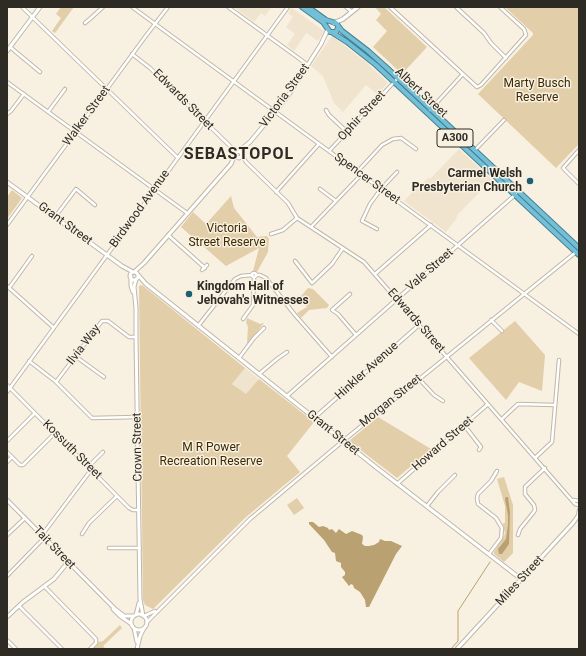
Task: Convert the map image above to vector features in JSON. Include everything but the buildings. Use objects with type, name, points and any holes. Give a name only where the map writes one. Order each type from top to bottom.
[{"type":"highway","points":[[302,7],[323,22],[333,33],[337,31],[337,24],[326,20],[308,7]]},
{"type":"highway","points":[[328,29],[328,25],[333,22]]},
{"type":"highway","name":"Albert Street","points":[[338,28],[368,52],[428,113],[517,193]]},
{"type":"highway","name":"Albert Street","points":[[333,33],[366,56],[431,109],[475,150],[578,252]]},
{"type":"main road","points":[[333,22],[340,21],[358,7]]},
{"type":"main road","points":[[338,28],[351,13]]},
{"type":"street","points":[[22,7],[178,158]]},
{"type":"street","points":[[7,51],[40,7]]},
{"type":"street","points":[[84,22],[103,7]]},
{"type":"street","name":"Spencer Street","points":[[132,7],[579,334]]},
{"type":"street","name":"Walker Street","points":[[7,226],[168,7]]},
{"type":"street","points":[[228,7],[308,65]]},
{"type":"street","name":"Birdwood Avenue","points":[[7,392],[288,7]]},
{"type":"street","points":[[346,7],[351,13]]},
{"type":"street","points":[[390,7],[462,75],[478,87],[524,39],[526,34],[524,28],[500,7]]},
{"type":"street","points":[[456,7],[484,33],[491,43],[506,58]]},
{"type":"street","name":"Victoria Street","points":[[321,44],[328,29]]},
{"type":"street","name":"Victoria Street","points":[[239,158],[293,89],[321,44],[328,35],[333,33]]},
{"type":"street","points":[[10,47],[40,72]]},
{"type":"street","name":"Edwards Street","points":[[132,54],[150,68],[232,148],[235,154]]},
{"type":"street","points":[[428,113],[462,75]]},
{"type":"street","name":"Ophir Street","points":[[329,151],[396,80]]},
{"type":"street","points":[[7,82],[187,213]]},
{"type":"street","points":[[48,112],[65,89]]},
{"type":"street","points":[[7,114],[24,94]]},
{"type":"street","points":[[326,110],[329,115],[347,132]]},
{"type":"street","points":[[475,150],[504,120]]},
{"type":"street","points":[[357,172],[380,147],[393,139],[402,139],[416,149]]},
{"type":"street","points":[[276,192],[319,144]]},
{"type":"street","name":"Victoria Street","points":[[235,154],[247,146]]},
{"type":"street","name":"Edwards Street","points":[[232,148],[239,151]]},
{"type":"street","points":[[579,150],[563,169],[579,184]]},
{"type":"street","points":[[239,151],[242,154]]},
{"type":"street","points":[[131,276],[231,164],[239,158],[236,157],[235,154],[231,164]]},
{"type":"street","name":"Edwards Street","points":[[242,154],[246,162]]},
{"type":"street","name":"Edwards Street","points":[[239,158],[246,162],[287,202],[297,218],[364,262],[575,504],[579,505]]},
{"type":"street","points":[[377,229],[362,221],[366,210],[381,189],[397,172]]},
{"type":"street","points":[[311,227],[361,175]]},
{"type":"street","name":"Grant Street","points":[[7,182],[122,266],[138,275],[146,284],[198,326],[397,484],[521,579]]},
{"type":"street","points":[[55,217],[76,189],[95,205]]},
{"type":"street","points":[[320,189],[336,201]]},
{"type":"street","name":"Vale Street","points":[[287,396],[517,193]]},
{"type":"street","points":[[271,234],[283,230],[297,218]]},
{"type":"street","points":[[375,274],[430,225]]},
{"type":"street","points":[[168,236],[205,268]]},
{"type":"street","points":[[296,261],[312,283],[333,263],[343,248]]},
{"type":"street","name":"Morgan Street","points":[[146,622],[243,525],[446,356],[578,252]]},
{"type":"street","points":[[32,256],[8,287],[54,328]]},
{"type":"street","points":[[138,275],[144,263]]},
{"type":"street","name":"Grant Street","points":[[122,266],[133,279],[146,284]]},
{"type":"street","name":"Crown Street","points":[[138,275],[134,285],[134,296],[136,308],[140,599],[144,616]]},
{"type":"street","points":[[198,326],[235,280],[241,276],[260,275],[266,278],[297,318],[332,357]]},
{"type":"street","name":"Crown Street","points":[[131,276],[130,286],[134,296]]},
{"type":"street","points":[[243,319],[253,305],[254,276]]},
{"type":"street","points":[[350,294],[332,310],[338,314],[356,335]]},
{"type":"street","name":"Ilvia Way","points":[[56,382],[103,320],[108,321],[129,336],[136,336]]},
{"type":"street","points":[[491,320],[502,332]]},
{"type":"street","name":"Hinkler Avenue","points":[[314,418],[419,325]]},
{"type":"street","points":[[239,358],[254,338],[264,328]]},
{"type":"street","points":[[259,374],[287,352]]},
{"type":"street","points":[[75,356],[104,378]]},
{"type":"street","points":[[536,458],[552,442],[559,360]]},
{"type":"street","points":[[29,361],[56,382],[92,417],[138,417]]},
{"type":"street","points":[[419,379],[434,396],[443,401]]},
{"type":"street","name":"Kossuth Street","points":[[7,385],[130,509],[139,510]]},
{"type":"street","name":"Howard Street","points":[[397,484],[488,404]]},
{"type":"street","points":[[502,419],[518,404],[555,405]]},
{"type":"street","points":[[7,441],[35,413]]},
{"type":"street","points":[[464,425],[481,447],[480,450]]},
{"type":"street","points":[[7,452],[20,465],[23,466],[55,433]]},
{"type":"street","points":[[88,467],[103,452]]},
{"type":"street","points":[[7,462],[12,457]]},
{"type":"street","points":[[518,535],[520,529],[535,510],[534,505],[525,494],[525,487],[545,468]]},
{"type":"street","points":[[7,576],[43,536],[91,470]]},
{"type":"street","points":[[489,554],[500,539],[502,533],[501,527],[496,518],[478,504],[476,498],[491,481],[497,471]]},
{"type":"street","points":[[427,506],[455,474]]},
{"type":"street","points":[[82,534],[89,523],[117,496]]},
{"type":"street","name":"Edwards Street","points":[[571,498],[579,501]]},
{"type":"street","name":"Tait Street","points":[[7,500],[118,615],[128,621],[132,626]]},
{"type":"street","name":"Miles Street","points":[[457,649],[571,525],[579,514]]},
{"type":"street","points":[[7,535],[25,518]]},
{"type":"street","points":[[109,548],[140,548]]},
{"type":"street","points":[[7,617],[54,579],[68,562]]},
{"type":"street","points":[[45,587],[95,638],[96,644],[90,649]]},
{"type":"street","name":"Tait Street","points":[[101,596],[122,615],[135,615]]},
{"type":"street","name":"Crown Street","points":[[135,615],[140,599]]},
{"type":"street","points":[[19,606],[62,649]]},
{"type":"street","name":"Morgan Street","points":[[144,616],[160,607]]},
{"type":"street","points":[[137,649],[141,632],[146,622],[144,616],[140,614],[135,615],[131,619],[138,644]]},
{"type":"street","points":[[132,626],[140,630],[144,627]]},
{"type":"street","points":[[7,640],[16,649]]},
{"type":"shaded area","points":[[234,7],[253,7],[256,9],[258,7],[272,7],[265,16],[261,13],[254,22]]},
{"type":"shaded area","points":[[292,8],[324,31],[318,41],[306,33],[294,51],[287,45],[295,34],[286,27],[293,17],[288,13]]},
{"type":"shaded area","points":[[332,36],[367,63],[388,83],[377,94],[366,85],[343,112],[334,103],[323,76],[311,66]]},
{"type":"shaded area","points":[[459,149],[492,180],[458,214],[446,232],[404,201],[421,183],[422,184],[428,178],[430,179]]},
{"type":"shaded area","points":[[245,368],[259,379],[246,395],[232,384]]},
{"type":"shaded area","points":[[506,497],[508,497],[510,512],[509,544],[502,554],[499,554],[498,549],[506,539],[508,525]]},
{"type":"shaded area","points":[[309,522],[313,522],[319,527],[323,526],[329,530],[332,529],[336,533],[339,529],[346,534],[352,531],[362,535],[362,544],[365,546],[374,545],[379,542],[380,539],[391,541],[402,546],[396,554],[369,607],[366,607],[365,600],[360,592],[354,588],[353,585],[351,584],[349,586],[342,577],[345,575],[345,572],[341,567],[341,563],[336,561],[335,553],[332,552],[324,540],[309,524]]},
{"type":"green space","points":[[61,7],[74,7],[55,33],[52,31],[61,18],[56,14]]},
{"type":"green space","points":[[375,7],[384,7],[427,47],[402,74],[373,47],[387,31],[376,20],[381,14]]},
{"type":"green space","name":"Marty Busch Reserve","points":[[505,7],[579,7],[579,144],[556,168],[478,94],[533,35],[533,33]]},
{"type":"green space","points":[[12,190],[22,198],[7,219],[7,197]]},
{"type":"green space","name":"Victoria Street Reserve","points":[[231,196],[234,208],[257,237],[267,236],[269,239],[268,252],[257,272],[253,271],[259,248],[226,266],[181,227],[193,212],[206,224]]},
{"type":"green space","name":"M R Power Recreation Reserve","points":[[142,285],[245,368],[232,384],[246,394],[259,379],[314,422],[287,456],[300,472],[246,517],[153,609],[145,605],[143,600],[139,286]]},
{"type":"green space","points":[[308,288],[313,289],[329,305],[327,308],[309,310],[301,318],[297,313],[307,307],[300,297]]},
{"type":"green space","points":[[247,318],[260,324],[264,323],[248,344],[248,327],[246,322]]},
{"type":"green space","points":[[515,321],[545,355],[542,391],[519,382],[506,400],[469,358]]},
{"type":"green space","points":[[378,417],[431,449],[397,478],[349,441]]},
{"type":"green space","points":[[504,477],[513,505],[513,553],[504,562],[494,554],[494,552],[505,534],[503,523],[505,523],[505,506],[497,479]]},
{"type":"green space","points":[[297,498],[304,508],[294,515],[287,505]]},
{"type":"green space","points":[[120,625],[122,628],[103,646],[106,649],[93,649],[98,642],[103,641]]},
{"type":"waterway","points":[[451,649],[458,641],[458,611],[490,562]]},
{"type":"place","name":"Carmel Welsh Presbyterian Church","points":[[530,181]]},
{"type":"place","name":"Kingdom Hall of Jehovah's Witnesses","points":[[189,294]]},
{"type":"district","name":"SEBASTOPOL","points":[[239,155]]}]
